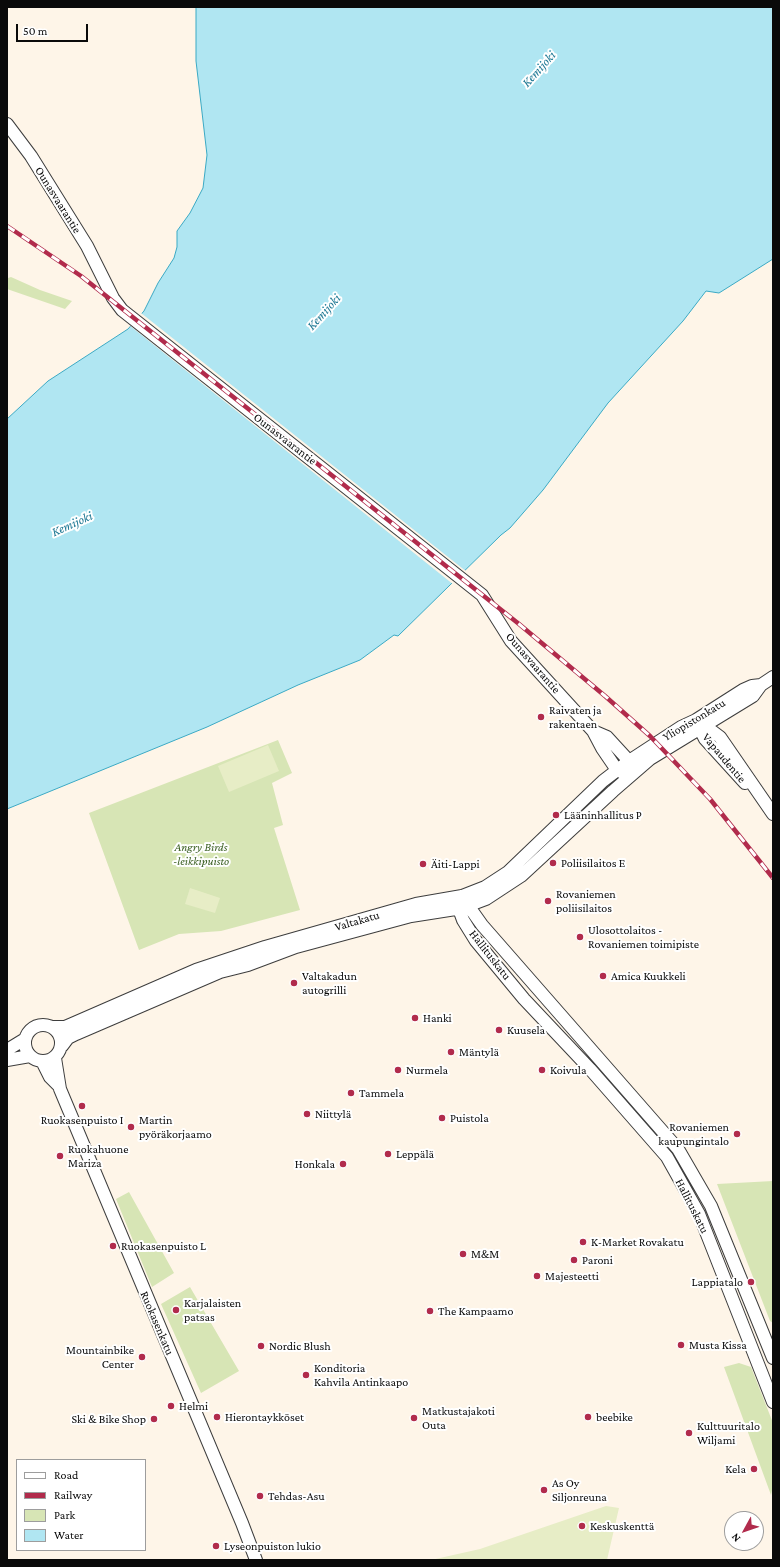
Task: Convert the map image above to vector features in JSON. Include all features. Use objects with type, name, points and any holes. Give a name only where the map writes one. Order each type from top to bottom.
[{"type":"street","name":"Ounasvaarantie","points":[[7,124],[31,156],[87,246],[112,298],[122,310],[482,595],[511,640],[594,731],[602,748],[617,770]]},
{"type":"street","name":"Yliopistonkatu","points":[[630,776],[650,759],[700,725],[743,690],[752,686],[761,685],[773,677]]},
{"type":"street","name":"Yliopistonkatu","points":[[629,761],[681,727],[700,725]]},
{"type":"street","name":"Vapaudentie","points":[[700,725],[720,737],[773,814]]},
{"type":"street","name":"Ounasvaarantie","points":[[594,731],[607,737],[629,761]]},
{"type":"street","name":"Valtakatu","points":[[52,1027],[65,1027],[196,970],[265,947],[416,904],[463,904],[485,887],[500,878],[617,770],[629,761]]},
{"type":"street","points":[[617,770],[630,776],[629,761]]},
{"type":"street","name":"Valtakatu","points":[[62,1046],[68,1038],[76,1034],[220,972],[248,965],[296,947],[411,916],[486,899],[510,885],[630,776]]},
{"type":"street","name":"Hallituskatu","points":[[463,904],[678,1149],[706,1195],[773,1358]]},
{"type":"street","name":"Hallituskatu","points":[[463,904],[463,920],[476,941],[514,986],[602,1082],[666,1157],[698,1214],[773,1402]]},
{"type":"street","points":[[514,986],[518,965]]},
{"type":"street","points":[[7,1050],[20,1044],[25,1039],[30,1029],[38,1025],[52,1027],[61,1040],[62,1046],[56,1058],[42,1062],[30,1056],[25,1048],[25,1039]]},
{"type":"street","points":[[7,1060],[30,1056]]},
{"type":"street","name":"Ruokasenkatu","points":[[56,1058],[59,1086],[242,1523],[256,1560]]},
{"type":"street","name":"Ruokasenkatu","points":[[42,1062],[50,1077],[59,1086]]},
{"type":"street","points":[[590,1069],[607,1067],[602,1082]]},
{"type":"green space","points":[[11,277],[40,290],[72,301],[65,309],[7,289],[8,278]]},
{"type":"green space","name":"Angry Birds -leikkipuisto","points":[[278,740],[292,773],[272,783],[283,825],[274,828],[300,910],[221,931],[179,934],[139,950],[89,813]]},
{"type":"green space","points":[[268,745],[279,771],[229,792],[218,766]]},
{"type":"green space","points":[[190,888],[220,898],[215,913],[185,904]]},
{"type":"green space","points":[[773,1181],[773,1323],[770,1321],[717,1184]]},
{"type":"green space","points":[[129,1192],[174,1273],[152,1287],[116,1199]]},
{"type":"green space","points":[[190,1287],[239,1371],[201,1393],[161,1304]]},
{"type":"green space","points":[[739,1363],[751,1367],[773,1423],[773,1486],[771,1495],[724,1367]]},
{"type":"green space","name":"Keskuskenttä","points":[[606,1506],[619,1508],[607,1560],[431,1560],[480,1549]]},
{"type":"water","name":"Kemijoki","points":[[196,7],[773,7],[773,259],[719,293],[706,291],[683,321],[608,403],[543,490],[510,528],[501,535],[398,636],[394,635],[360,660],[298,685],[207,727],[7,809],[7,419],[48,381],[128,329],[144,311],[158,283],[174,258],[177,247],[177,231],[190,213],[203,188],[207,155],[196,61]]},
{"type":"pier","points":[[141,313],[467,572],[454,585],[129,325]]},
{"type":"railway","points":[[7,226],[81,276],[519,624],[605,696],[650,736],[710,799],[773,878]]},
{"type":"place","name":"Raivaten ja rakentaen","points":[[541,717]]},
{"type":"place","name":"Lääninhallitus P","points":[[556,815]]},
{"type":"place","name":"Poliisilaitos E","points":[[553,863]]},
{"type":"place","name":"Äiti-Lappi","points":[[423,864]]},
{"type":"place","name":"Rovaniemen poliisilaitos","points":[[548,901]]},
{"type":"place","name":"Ulosottolaitos - Rovaniemen toimipiste","points":[[580,937]]},
{"type":"place","name":"Amica Kuukkeli","points":[[603,976]]},
{"type":"place","name":"Valtakadun autogrilli","points":[[294,983]]},
{"type":"place","name":"Hanki","points":[[415,1018]]},
{"type":"place","name":"Kuusela","points":[[499,1030]]},
{"type":"place","name":"Mäntylä","points":[[451,1052]]},
{"type":"place","name":"Nurmela","points":[[398,1070]]},
{"type":"place","name":"Koivula","points":[[542,1070]]},
{"type":"place","name":"Tammela","points":[[351,1093]]},
{"type":"place","name":"Ruokasenpuisto I","points":[[82,1106]]},
{"type":"place","name":"Niittylä","points":[[307,1114]]},
{"type":"place","name":"Puistola","points":[[442,1118]]},
{"type":"place","name":"Martin pyöräkorjaamo","points":[[131,1127]]},
{"type":"place","name":"Rovaniemen kaupungintalo","points":[[737,1134]]},
{"type":"place","name":"Leppälä","points":[[388,1154]]},
{"type":"place","name":"Ruokahuone Mariza","points":[[60,1156]]},
{"type":"place","name":"Honkala","points":[[343,1164]]},
{"type":"place","name":"K-Market Rovakatu","points":[[583,1242]]},
{"type":"place","name":"Ruokasenpuisto L","points":[[113,1246]]},
{"type":"place","name":"M&M","points":[[463,1254]]},
{"type":"place","name":"Paroni","points":[[574,1260]]},
{"type":"place","name":"Majesteetti","points":[[537,1276]]},
{"type":"place","name":"Lappiatalo","points":[[751,1282]]},
{"type":"place","name":"Karjalaisten patsas","points":[[176,1310]]},
{"type":"place","name":"The Kampaamo","points":[[430,1311]]},
{"type":"place","name":"Musta Kissa","points":[[681,1345]]},
{"type":"place","name":"Nordic Blush","points":[[261,1346]]},
{"type":"place","name":"Mountainbike Center","points":[[142,1357]]},
{"type":"place","name":"Konditoria Kahvila Antinkaapo","points":[[306,1375]]},
{"type":"place","name":"Helmi","points":[[171,1406]]},
{"type":"place","name":"Hierontaykköset","points":[[217,1417]]},
{"type":"place","name":"beebike","points":[[588,1417]]},
{"type":"place","name":"Matkustajakoti Outa","points":[[414,1418]]},
{"type":"place","name":"Ski & Bike Shop","points":[[154,1419]]},
{"type":"place","name":"Kulttuuritalo Wiljami","points":[[689,1433]]},
{"type":"place","name":"Kela","points":[[754,1469]]},
{"type":"place","name":"As Oy Siljonreuna","points":[[544,1490]]},
{"type":"place","name":"Tehdas-Asu","points":[[260,1496]]},
{"type":"place","name":"Keskuskenttä","points":[[582,1526]]},
{"type":"place","name":"Lyseonpuiston lukio","points":[[216,1546]]}]
